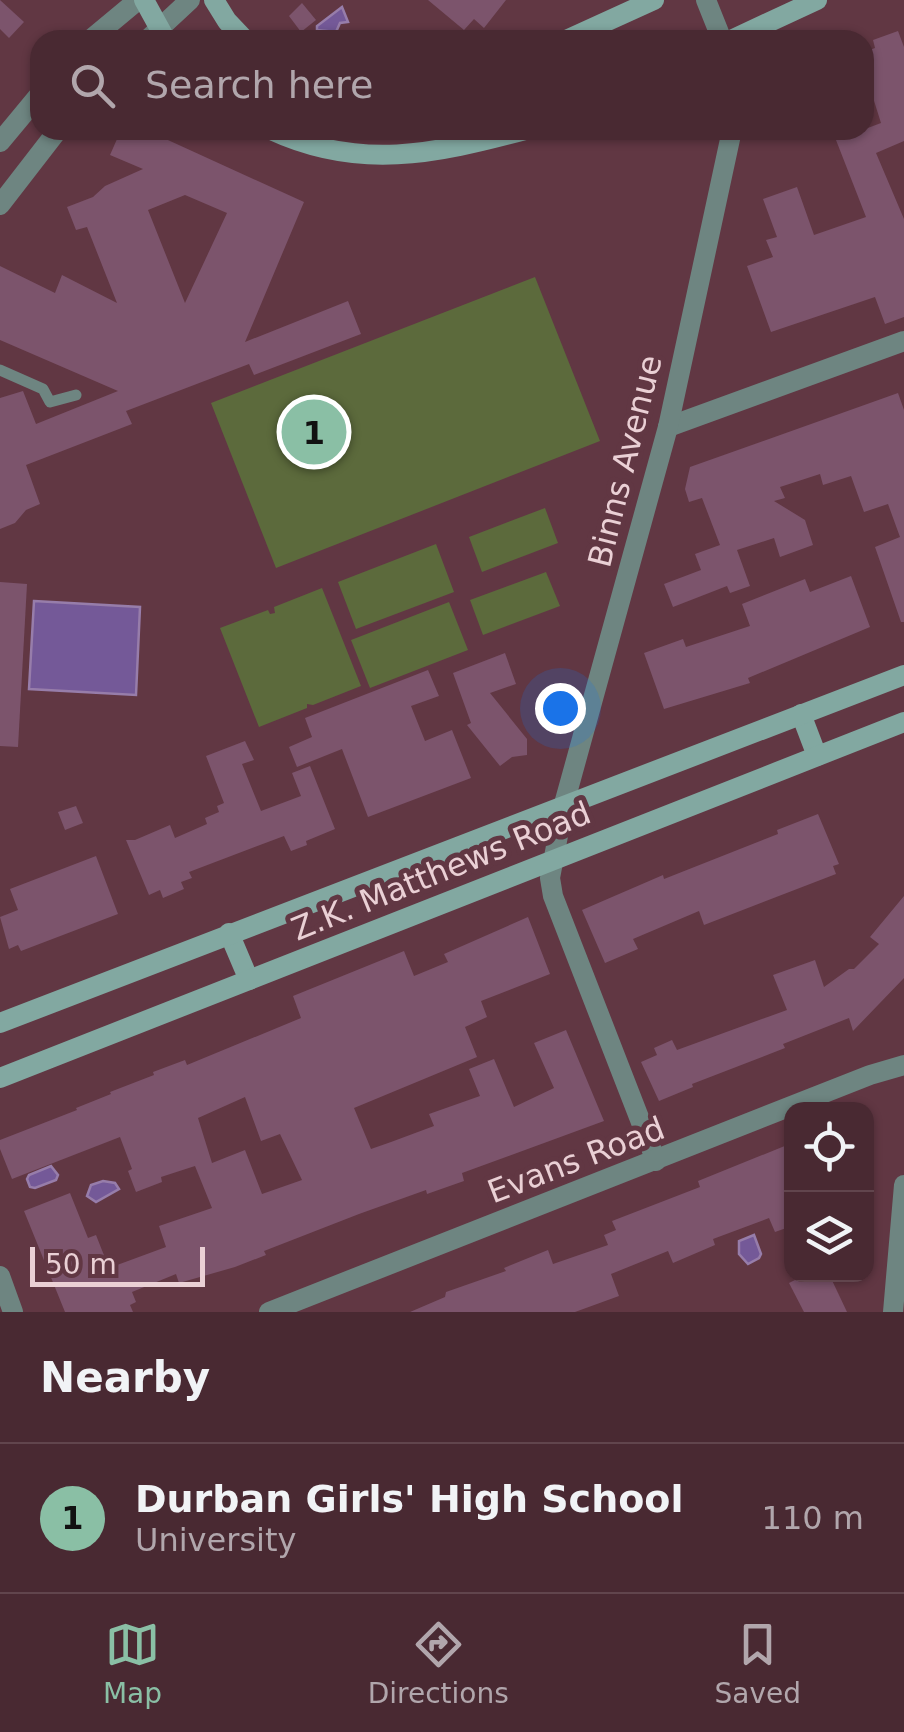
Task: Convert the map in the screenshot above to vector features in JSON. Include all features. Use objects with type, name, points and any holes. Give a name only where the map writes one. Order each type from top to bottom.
[{"type":"street","points":[[103,30],[141,0],[154,30]]},
{"type":"street","points":[[162,30],[190,0]]},
{"type":"street","points":[[214,0],[235,30]]},
{"type":"street","points":[[588,30],[654,0]]},
{"type":"street","points":[[706,0],[718,30]]},
{"type":"street","points":[[753,30],[818,0]]},
{"type":"street","points":[[0,142],[30,106]]},
{"type":"street","points":[[0,205],[50,140]]},
{"type":"street","points":[[292,140],[354,155],[406,156],[488,140]]},
{"type":"street","name":"Binns Avenue","points":[[656,1161],[553,896],[550,878],[564,804],[668,427],[730,140]]},
{"type":"street","points":[[668,427],[904,341]]},
{"type":"street","name":"Z.K. Matthews Road","points":[[0,1022],[904,676]]},
{"type":"street","points":[[802,714],[817,756]]},
{"type":"street","name":"Z.K. Matthews Road","points":[[0,1078],[904,722]]},
{"type":"street","points":[[229,932],[248,980]]},
{"type":"street","name":"Evans Road","points":[[269,1312],[870,1075],[904,1065]]},
{"type":"street","points":[[892,1312],[904,1185]]},
{"type":"street","points":[[0,1276],[13,1312]]},
{"type":"lane","points":[[0,370],[43,389],[50,402],[76,395]]},
{"type":"green space","points":[[535,277],[600,441],[276,568],[211,403]]},
{"type":"green space","points":[[545,508],[558,543],[482,572],[469,537]]},
{"type":"green space","points":[[436,544],[454,592],[356,629],[338,582]]},
{"type":"green space","points":[[546,572],[560,606],[483,635],[470,600]]},
{"type":"green space","points":[[322,588],[361,686],[307,704],[307,708],[259,727],[220,628],[268,610],[275,613],[274,607]]},
{"type":"green space","points":[[449,602],[468,650],[370,688],[351,640]]},
{"type":"shaded area","points":[[342,7],[348,22],[340,23],[337,30],[317,30]]},
{"type":"shaded area","points":[[34,601],[140,607],[136,695],[29,689]]},
{"type":"shaded area","points":[[51,1166],[58,1175],[56,1180],[30,1187],[29,1175]]},
{"type":"shaded area","points":[[115,1183],[119,1189],[96,1202],[87,1196],[91,1185]]},
{"type":"shaded area","points":[[754,1235],[761,1254],[748,1264],[739,1254],[739,1241]]},
{"type":"building","points":[[0,0],[24,22],[9,38],[0,29]]},
{"type":"building","points":[[428,0],[506,0],[484,28],[474,19],[464,30]]},
{"type":"building","points":[[302,3],[316,20],[300,30],[289,16]]},
{"type":"building","points":[[898,31],[904,47],[904,141],[876,153],[904,219],[904,317],[885,324],[875,297],[771,332],[747,266],[773,257],[766,240],[777,237],[763,199],[797,187],[814,235],[866,217],[836,140],[874,140],[874,126],[881,123],[874,101],[874,40]]},
{"type":"building","points":[[117,140],[168,140],[304,202],[245,342],[348,301],[361,334],[254,375],[249,364],[126,411],[132,424],[26,465],[40,504],[0,529],[0,398],[23,391],[36,424],[118,391],[0,340],[0,266],[55,293],[62,275],[117,303],[87,227],[76,230],[67,207],[143,169],[110,155]],"holes":[[[185,195],[227,213],[185,303],[148,210]]]},
{"type":"building","points":[[898,393],[904,410],[904,622],[875,547],[900,537],[888,504],[864,512],[851,476],[823,485],[820,474],[780,487],[785,498],[774,501],[805,520],[813,545],[780,557],[774,538],[737,550],[750,586],[730,593],[727,586],[673,607],[664,584],[701,570],[695,554],[720,545],[702,498],[689,502],[685,489],[690,467]]},
{"type":"building","points":[[851,576],[870,627],[748,678],[750,683],[664,709],[644,653],[683,639],[686,647],[750,626],[742,604],[805,579],[810,592]]},
{"type":"building","points":[[0,582],[27,584],[18,747],[0,746]]},
{"type":"building","points":[[505,653],[516,684],[490,693],[527,739],[527,755],[512,757],[500,766],[467,725],[471,723],[453,673]]},
{"type":"building","points":[[428,670],[439,696],[411,706],[425,741],[452,730],[471,778],[368,817],[342,749],[297,767],[289,747],[312,737],[305,718]]},
{"type":"building","points":[[245,741],[254,760],[242,764],[261,811],[301,796],[292,773],[310,766],[335,829],[291,851],[284,836],[189,872],[192,878],[181,882],[184,889],[163,898],[160,890],[149,895],[126,840],[170,825],[175,838],[207,824],[205,818],[219,812],[217,806],[224,803],[206,756]]},
{"type":"building","points":[[76,806],[83,823],[65,830],[58,812]]},
{"type":"building","points":[[818,814],[839,864],[833,866],[836,874],[704,925],[699,911],[633,939],[638,949],[605,963],[582,910],[663,875],[664,879],[778,834],[777,830]]},
{"type":"building","points":[[96,856],[118,914],[21,951],[18,945],[9,949],[0,917],[18,910],[10,889]]},
{"type":"building","points":[[904,896],[904,978],[853,1031],[849,1018],[659,1101],[641,1062],[657,1055],[654,1048],[672,1040],[677,1050],[787,1010],[773,975],[815,960],[824,987],[854,969],[879,944],[870,937]]},
{"type":"building","points":[[528,917],[550,974],[481,1001],[487,1017],[465,1027],[477,1057],[354,1108],[371,1149],[434,1126],[429,1114],[480,1096],[469,1069],[494,1059],[514,1107],[554,1088],[534,1043],[566,1030],[604,1121],[462,1173],[464,1181],[359,1214],[264,1251],[266,1255],[235,1267],[179,1283],[176,1274],[132,1292],[136,1302],[130,1305],[133,1312],[65,1312],[24,1211],[70,1193],[88,1238],[96,1235],[109,1268],[166,1247],[159,1226],[212,1208],[195,1166],[161,1177],[162,1182],[136,1192],[120,1137],[12,1179],[0,1140],[77,1110],[154,1075],[153,1072],[185,1060],[187,1065],[301,1018],[293,996],[404,951],[414,976],[448,962],[444,954]],"holes":[[[245,1097],[261,1141],[280,1134],[302,1180],[262,1194],[245,1150],[212,1163],[198,1118]]]},
{"type":"building","points":[[784,1146],[784,1229],[775,1232],[769,1218],[713,1239],[715,1245],[673,1263],[668,1251],[611,1274],[619,1296],[575,1312],[410,1312],[445,1297],[446,1292],[506,1271],[504,1268],[548,1250],[553,1264],[608,1245],[604,1235],[616,1230],[612,1221],[700,1187],[698,1181]]},
{"type":"building","points":[[833,1282],[847,1312],[804,1312],[789,1283]]},
{"type":"place","name":"Durban Girls' High School","points":[[314,432]]}]
